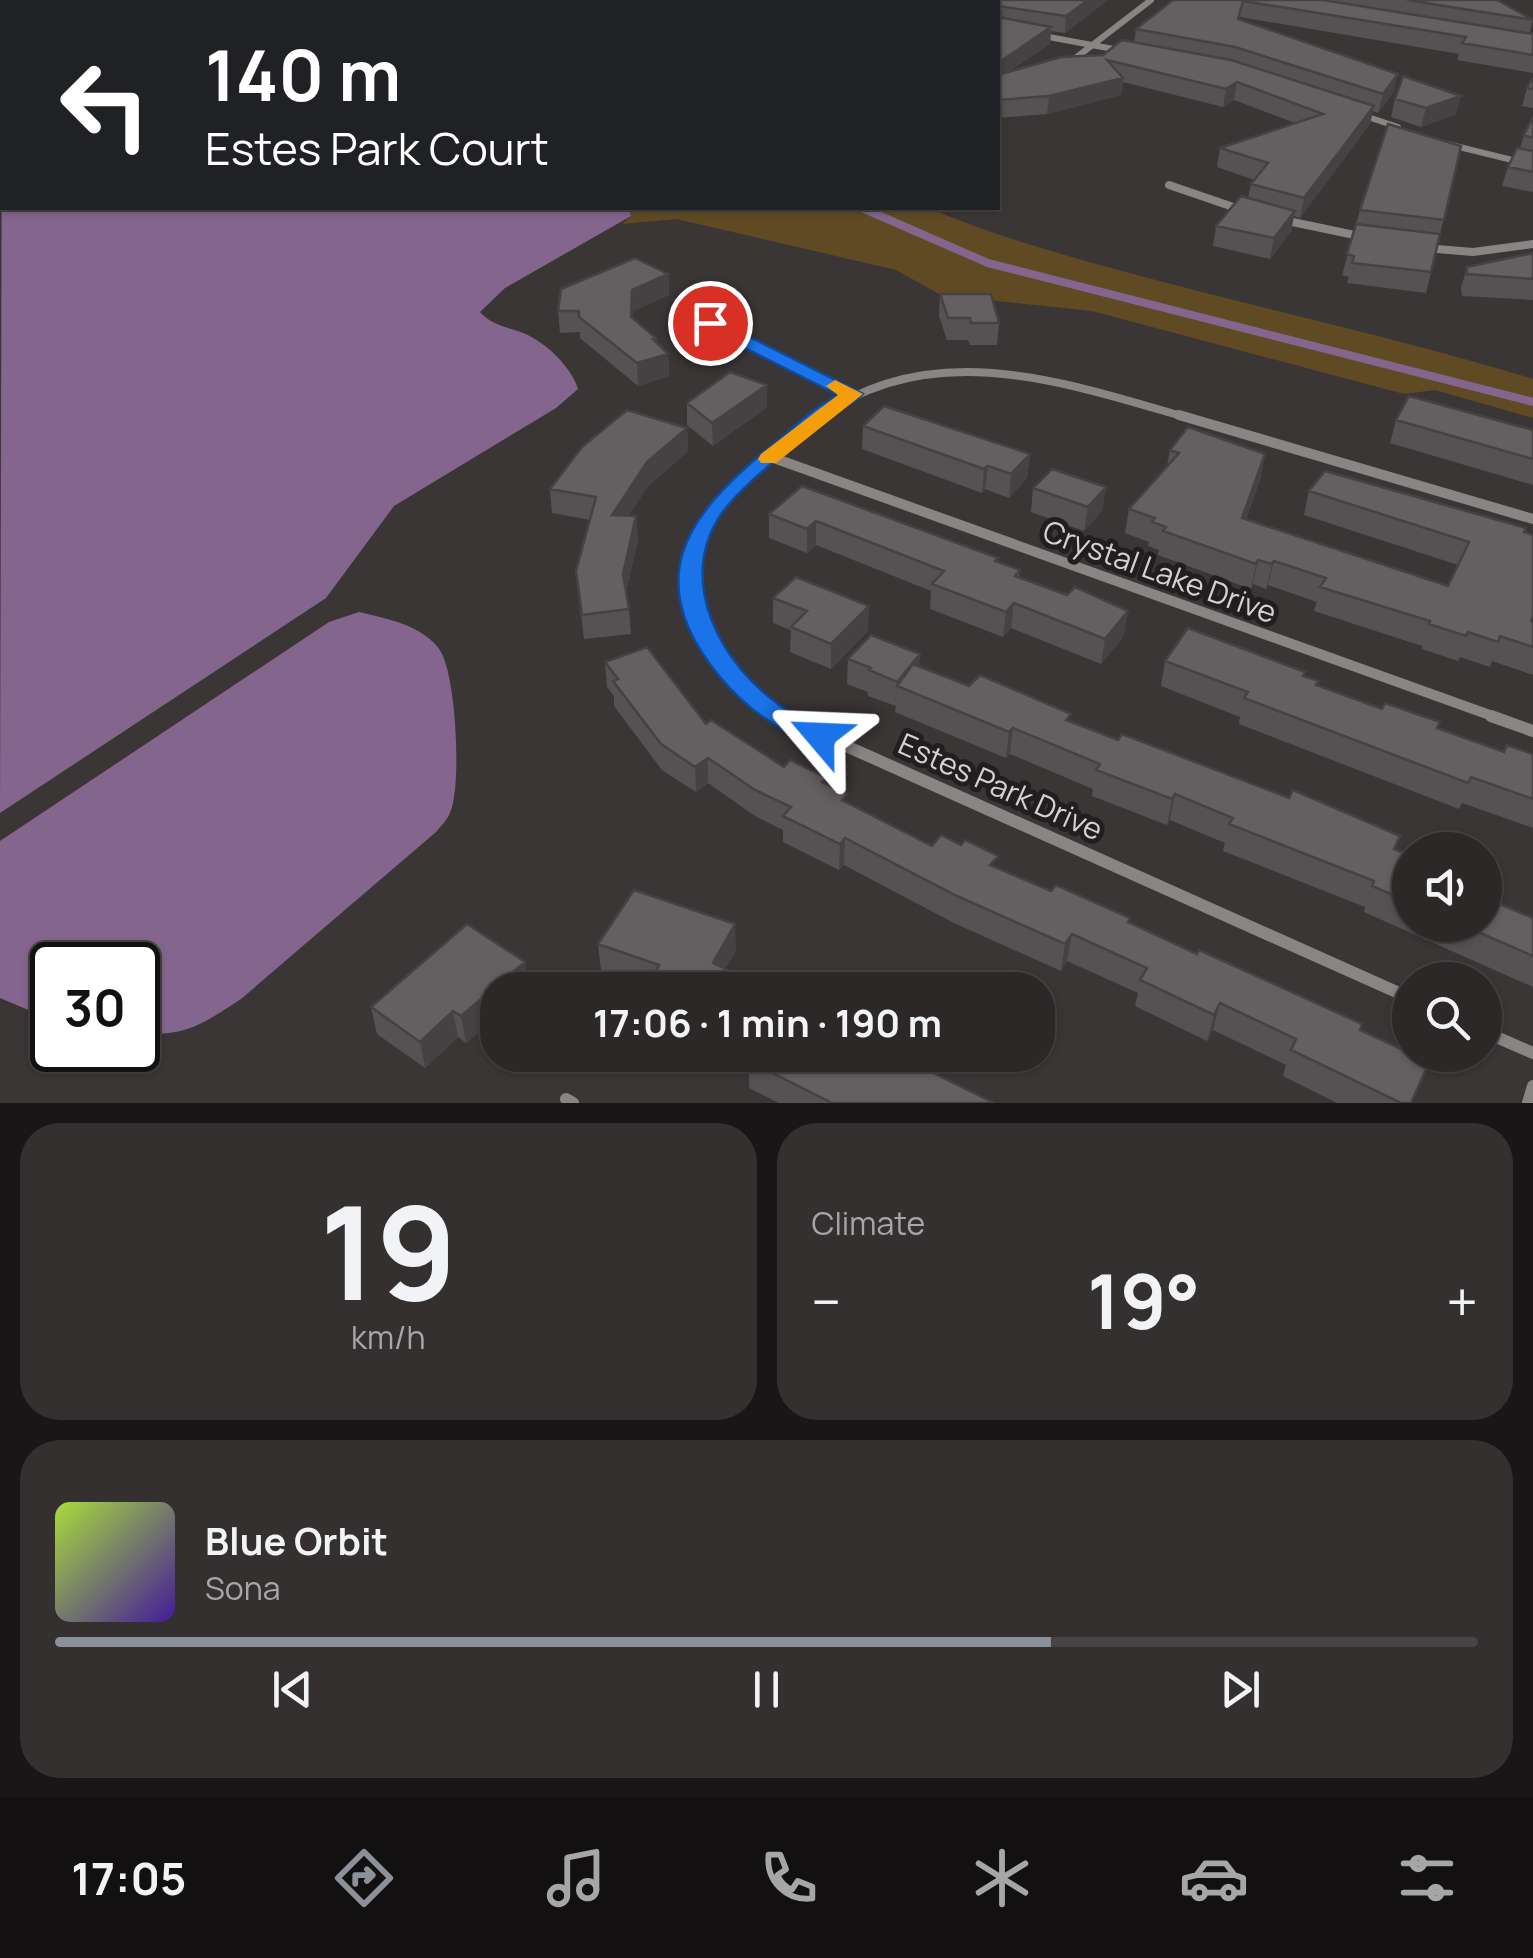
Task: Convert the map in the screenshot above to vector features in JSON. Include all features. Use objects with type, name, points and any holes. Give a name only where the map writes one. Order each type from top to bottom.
[{"type":"street","points":[[1064,66],[1151,0]]},
{"type":"street","points":[[1020,32],[1126,52]]},
{"type":"street","points":[[1356,112],[1401,128]]},
{"type":"street","points":[[1430,138],[1533,165]]},
{"type":"street","points":[[1168,185],[1248,212]]},
{"type":"street","points":[[1266,216],[1380,241]]},
{"type":"street","points":[[1418,248],[1474,252],[1533,244]]},
{"type":"street","points":[[710,323],[853,394]]},
{"type":"street","name":"Estes Park Drive","points":[[1392,990],[772,713],[743,688],[716,656],[700,625],[691,590],[698,536],[713,510],[833,405],[853,394],[948,371],[1026,374],[1533,519]]},
{"type":"street","name":"Crystal Lake Drive","points":[[771,456],[1533,732]]},
{"type":"street","points":[[1502,1039],[1533,1053]]},
{"type":"street","points":[[1528,1103],[1533,1086]]},
{"type":"shaded area","points":[[2,210],[630,210],[631,216],[505,288],[480,312],[548,349],[570,372],[578,389],[556,408],[394,506],[326,598],[0,813]]},
{"type":"shaded area","points":[[630,210],[935,210],[1065,255],[1533,379],[1533,418],[1435,390],[1404,394],[1092,311],[941,295],[896,270],[677,219],[622,224],[631,216]]},
{"type":"shaded area","points":[[359,612],[381,617],[426,636],[441,652],[454,707],[456,757],[454,799],[446,821],[241,999],[193,1027],[160,1033],[160,942],[30,942],[30,1011],[0,998],[0,841],[329,622]]},
{"type":"building","points":[[1000,0],[1088,0],[1066,16],[1000,6]]},
{"type":"building","points":[[1173,0],[1323,0],[1533,34],[1533,55],[1462,43],[1466,37],[1243,1],[1238,19],[1398,74],[1383,94],[1235,47],[1136,29]]},
{"type":"building","points":[[1407,0],[1497,0],[1533,20]]},
{"type":"building","points":[[1000,17],[1051,27],[1000,62]]},
{"type":"building","points":[[1122,40],[1231,60],[1374,106],[1304,198],[1251,184],[1268,163],[1220,148],[1323,114],[1237,82],[1226,89],[1107,60],[1123,78],[1049,96],[1000,100],[1000,74],[1061,57],[1103,55]]},
{"type":"building","points":[[1403,76],[1461,96],[1426,108],[1395,99]]},
{"type":"building","points":[[1533,117],[1533,138],[1524,135]]},
{"type":"building","points":[[1388,124],[1461,146],[1444,220],[1360,210]]},
{"type":"building","points":[[1517,148],[1533,151],[1533,172],[1508,167]]},
{"type":"building","points":[[1241,196],[1295,211],[1274,238],[1216,226]]},
{"type":"building","points":[[1356,224],[1440,234],[1431,272],[1352,263],[1354,256],[1347,254]]},
{"type":"building","points":[[1533,253],[1533,279],[1467,274],[1467,267]]},
{"type":"building","points":[[635,258],[668,274],[632,290],[631,317],[668,354],[637,363],[579,317],[579,311],[558,311],[561,289]]},
{"type":"building","points":[[940,294],[991,294],[999,323],[948,318]]},
{"type":"building","points":[[730,372],[767,385],[712,423],[687,403]]},
{"type":"building","points":[[1409,396],[1533,430],[1533,459],[1396,420]]},
{"type":"building","points":[[884,406],[1030,454],[1011,474],[988,466],[984,469],[863,426]]},
{"type":"building","points":[[627,410],[687,428],[647,462],[612,515],[636,516],[623,574],[629,609],[582,615],[576,571],[596,497],[550,489],[582,447]]},
{"type":"building","points":[[1188,427],[1265,454],[1242,518],[1448,586],[1469,542],[1309,491],[1325,471],[1526,528],[1524,532],[1533,535],[1533,647],[1500,636],[1498,642],[1468,632],[1466,636],[1320,587],[1326,578],[1274,561],[1272,564],[1258,560],[1256,564],[1163,531],[1166,527],[1152,522],[1155,518],[1129,509],[1179,453],[1170,450]]},
{"type":"building","points":[[1052,469],[1106,487],[1088,507],[1033,488]]},
{"type":"building","points":[[802,486],[998,558],[995,561],[1020,570],[1015,576],[1067,595],[1075,587],[1128,611],[1105,639],[1014,603],[1006,612],[932,584],[944,571],[816,521],[807,529],[769,514]]},
{"type":"building","points":[[796,577],[869,606],[831,644],[791,627],[807,611],[773,598]]},
{"type":"building","points":[[1188,628],[1305,672],[1303,676],[1319,681],[1316,685],[1382,709],[1385,703],[1440,722],[1437,728],[1504,752],[1507,745],[1533,754],[1533,799],[1471,777],[1468,783],[1244,698],[1248,692],[1165,661]]},
{"type":"building","points":[[871,635],[920,654],[897,682],[848,659]]},
{"type":"building","points":[[647,647],[706,724],[711,720],[784,767],[790,760],[827,778],[822,782],[847,794],[842,800],[932,846],[941,835],[961,845],[965,840],[998,856],[990,865],[1051,891],[1056,885],[1197,954],[1199,950],[1362,1024],[1360,1030],[1392,1045],[1392,1072],[1425,1072],[1411,1103],[1401,1103],[1291,1050],[1296,1039],[1220,1003],[1214,1015],[1140,980],[1147,968],[1072,934],[1065,944],[957,896],[845,838],[840,844],[783,816],[791,807],[755,790],[708,758],[695,767],[661,744],[613,681],[618,679],[605,662]]},
{"type":"building","points":[[913,664],[969,686],[980,675],[1071,714],[1066,720],[1118,740],[1122,734],[1289,798],[1293,790],[1392,833],[1392,894],[1372,886],[1374,881],[1229,824],[1233,818],[1175,794],[1172,799],[1096,770],[1100,764],[897,686]]},
{"type":"building","points":[[634,890],[735,924],[713,963],[732,972],[656,972],[659,965],[598,944]]},
{"type":"building","points":[[1502,905],[1533,918],[1533,956],[1501,942]]},
{"type":"building","points":[[467,924],[525,962],[513,972],[480,972],[480,1000],[461,1016],[453,1011],[420,1042],[371,1007]]},
{"type":"building","points":[[771,1072],[931,1072],[994,1103],[832,1103]]},
{"type":"waterway","points":[[867,210],[988,263],[1533,402]]},
{"type":"slow traffic","points":[[768,459],[833,405],[853,394],[835,386]]},
{"type":"route","points":[[710,323],[853,394],[833,405],[733,488],[713,510],[698,536],[692,564],[691,590],[700,625],[716,656],[743,688],[772,713],[820,736]]}]
